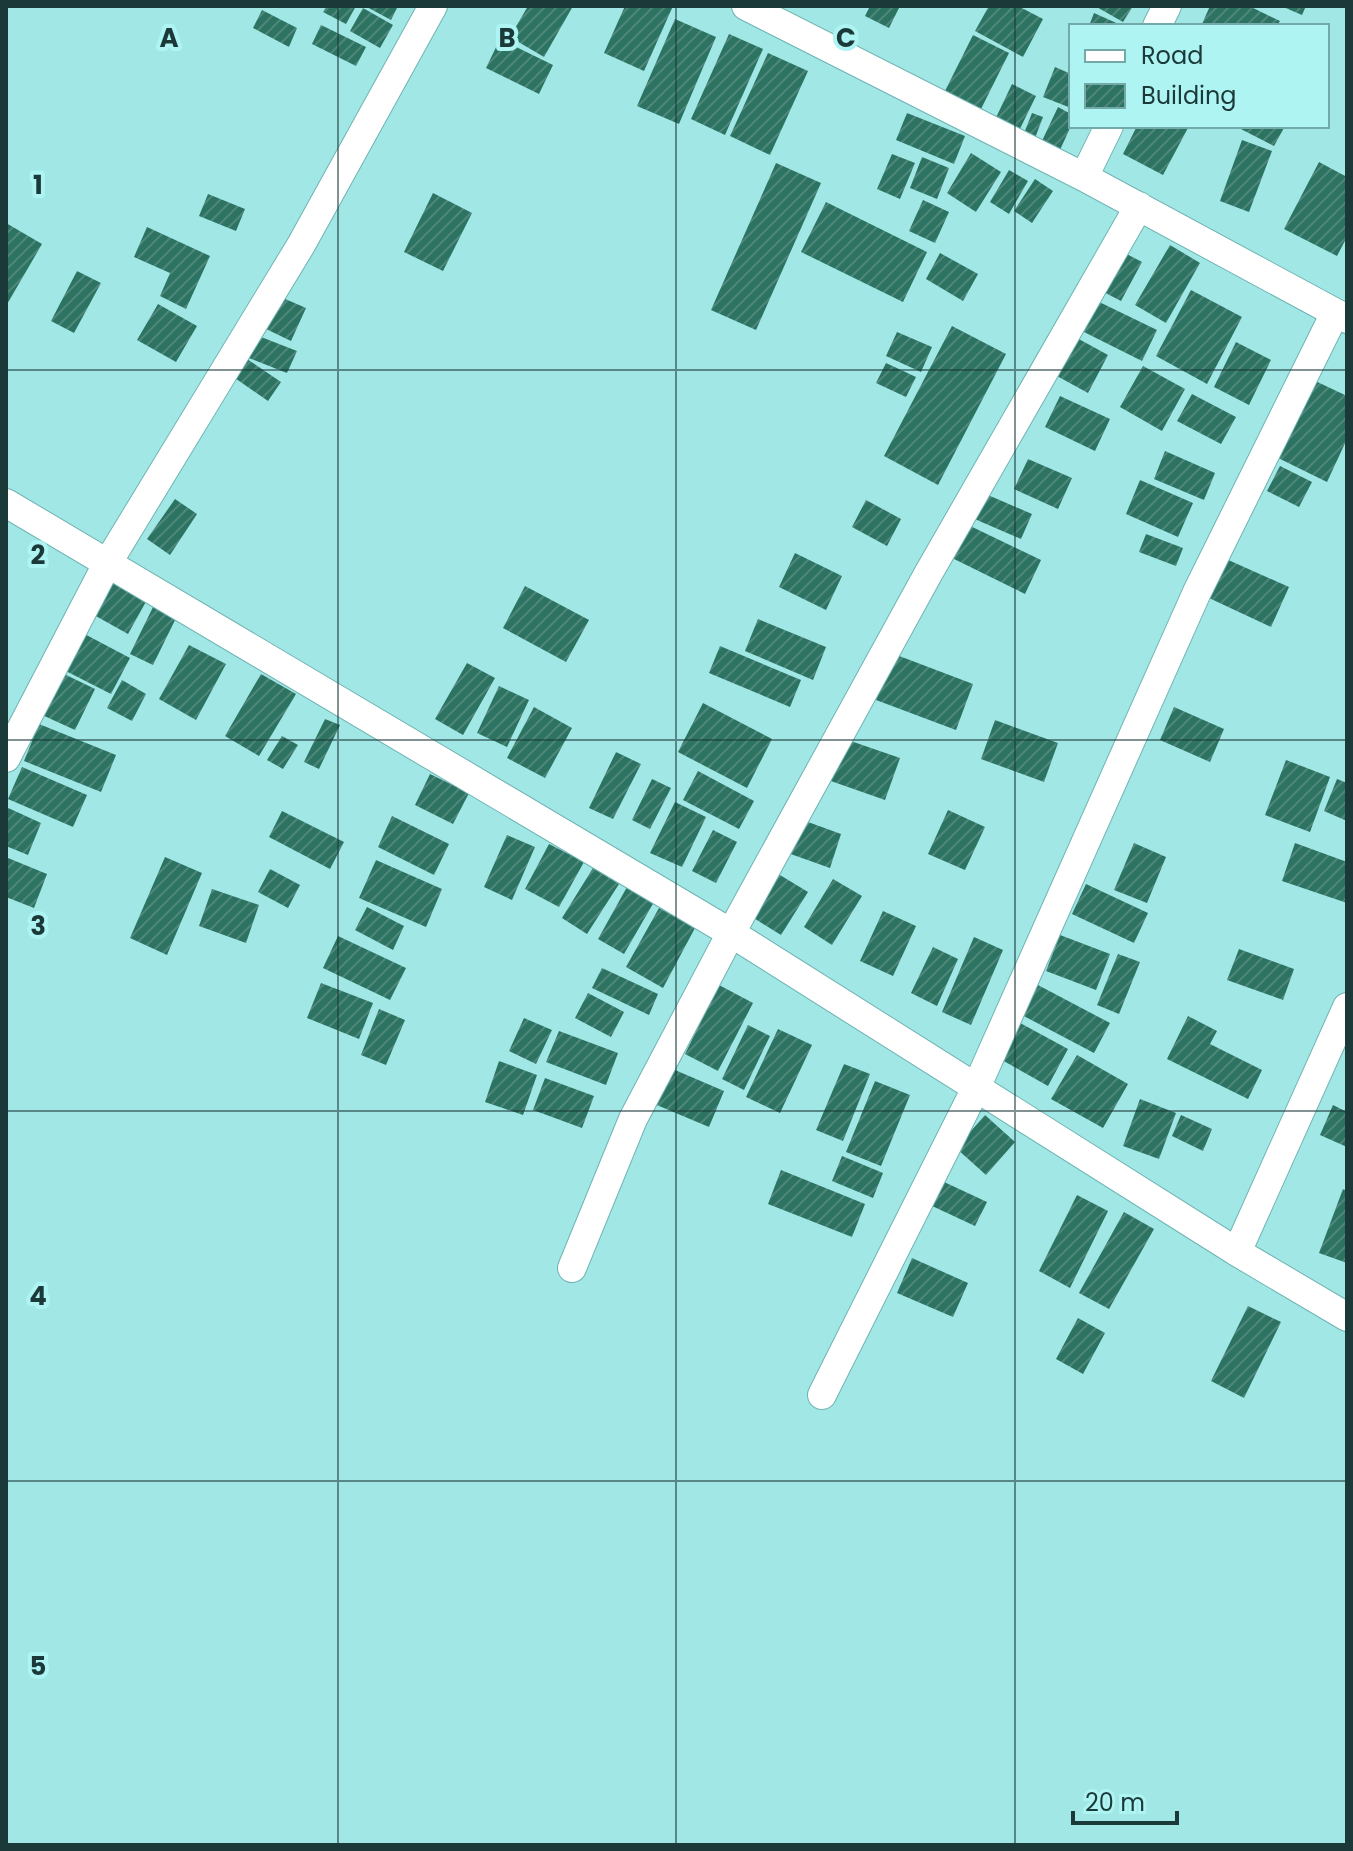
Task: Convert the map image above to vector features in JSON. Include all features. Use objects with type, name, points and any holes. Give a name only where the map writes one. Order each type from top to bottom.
[{"type":"street","points":[[6,758],[107,564],[301,245],[433,6]]},
{"type":"street","points":[[746,6],[1084,177],[1341,316],[1197,592],[977,1086],[822,1395]]},
{"type":"street","points":[[1158,24],[1167,6]]},
{"type":"street","points":[[1084,177],[1108,128]]},
{"type":"street","points":[[572,1268],[633,1119],[731,933],[928,574],[1139,206]]},
{"type":"street","points":[[6,503],[731,933],[1237,1252],[1347,1317]]},
{"type":"street","points":[[1237,1252],[1347,1007]]},
{"type":"building","points":[[327,6],[356,6],[346,24],[323,12]]},
{"type":"building","points":[[365,6],[398,6],[391,20]]},
{"type":"building","points":[[528,6],[573,6],[544,57],[510,37]]},
{"type":"building","points":[[625,6],[673,6],[644,71],[604,53]]},
{"type":"building","points":[[870,6],[900,6],[889,28],[865,16]]},
{"type":"building","points":[[989,6],[1018,6],[1043,19],[1023,57],[975,31]]},
{"type":"building","points":[[1095,6],[1133,6],[1123,22]]},
{"type":"building","points":[[1210,6],[1249,6],[1280,21],[1278,24],[1202,24]]},
{"type":"building","points":[[1281,6],[1306,6],[1302,15]]},
{"type":"building","points":[[363,8],[393,25],[380,48],[350,31]]},
{"type":"building","points":[[262,10],[297,28],[289,47],[253,28]]},
{"type":"building","points":[[1094,13],[1119,24],[1090,24]]},
{"type":"building","points":[[675,19],[716,37],[679,124],[637,106]]},
{"type":"building","points":[[321,25],[366,47],[356,66],[312,44]]},
{"type":"building","points":[[729,34],[763,49],[725,135],[691,119]]},
{"type":"building","points":[[973,35],[1009,53],[979,113],[943,95]]},
{"type":"building","points":[[500,39],[553,65],[539,94],[486,68]]},
{"type":"building","points":[[768,53],[808,71],[770,155],[730,136]]},
{"type":"building","points":[[1055,67],[1069,73],[1069,107],[1043,97]]},
{"type":"building","points":[[1012,84],[1036,96],[1016,137],[992,126]]},
{"type":"building","points":[[1058,107],[1069,113],[1070,128],[1059,152],[1041,143]]},
{"type":"building","points":[[907,113],[965,136],[954,164],[896,140]]},
{"type":"building","points":[[1032,113],[1043,117],[1032,146],[1021,141]]},
{"type":"building","points":[[1136,128],[1188,128],[1163,175],[1123,154]]},
{"type":"building","points":[[1239,128],[1284,128],[1274,146]]},
{"type":"building","points":[[1242,140],[1272,151],[1249,212],[1220,201]]},
{"type":"building","points":[[971,153],[1001,172],[976,212],[947,193]]},
{"type":"building","points":[[892,154],[915,163],[900,199],[877,189]]},
{"type":"building","points":[[922,157],[949,168],[937,199],[910,188]]},
{"type":"building","points":[[1319,162],[1347,177],[1347,237],[1337,256],[1284,229]]},
{"type":"building","points":[[776,163],[821,183],[756,330],[711,310]]},
{"type":"building","points":[[1009,170],[1028,181],[1009,214],[990,202]]},
{"type":"building","points":[[1035,179],[1053,191],[1032,223],[1014,211]]},
{"type":"building","points":[[433,193],[472,213],[443,271],[404,252]]},
{"type":"building","points":[[208,194],[245,209],[236,231],[199,216]]},
{"type":"building","points":[[923,200],[949,212],[935,243],[909,231]]},
{"type":"building","points":[[826,202],[927,252],[903,302],[801,252]]},
{"type":"building","points":[[6,223],[42,244],[6,306]]},
{"type":"building","points":[[147,227],[210,256],[186,309],[160,296],[170,273],[134,257]]},
{"type":"building","points":[[1170,245],[1200,263],[1166,323],[1135,305]]},
{"type":"building","points":[[1117,249],[1142,262],[1121,301],[1096,288]]},
{"type":"building","points":[[940,253],[978,274],[963,301],[926,279]]},
{"type":"building","points":[[77,271],[101,283],[74,333],[51,321]]},
{"type":"building","points":[[1191,290],[1242,317],[1207,384],[1156,356]]},
{"type":"building","points":[[276,295],[306,308],[291,341],[262,327]]},
{"type":"building","points":[[1091,298],[1157,330],[1142,361],[1076,328]]},
{"type":"building","points":[[158,304],[197,326],[176,362],[137,340]]},
{"type":"building","points":[[952,326],[1006,354],[938,485],[884,456]]},
{"type":"building","points":[[897,332],[932,347],[921,372],[886,356]]},
{"type":"building","points":[[251,333],[297,351],[287,373],[241,355]]},
{"type":"building","points":[[1077,338],[1108,355],[1088,393],[1057,376]]},
{"type":"building","points":[[1236,342],[1271,360],[1249,405],[1214,387]]},
{"type":"building","points":[[244,357],[281,382],[268,401],[232,376]]},
{"type":"building","points":[[886,363],[916,377],[906,397],[876,383]]},
{"type":"building","points":[[1143,366],[1185,389],[1162,431],[1120,407]]},
{"type":"building","points":[[1309,378],[1347,396],[1347,439],[1327,482],[1274,456]]},
{"type":"building","points":[[1192,394],[1236,417],[1221,444],[1177,421]]},
{"type":"building","points":[[1060,396],[1110,419],[1095,451],[1045,427]]},
{"type":"building","points":[[1165,451],[1215,473],[1204,500],[1154,479]]},
{"type":"building","points":[[1028,459],[1072,478],[1058,509],[1014,489]]},
{"type":"building","points":[[1280,466],[1312,482],[1299,507],[1267,491]]},
{"type":"building","points":[[1140,480],[1193,503],[1178,537],[1126,514]]},
{"type":"building","points":[[981,492],[1032,514],[1021,539],[970,517]]},
{"type":"building","points":[[175,499],[197,514],[170,555],[147,539]]},
{"type":"building","points":[[866,500],[901,519],[887,546],[852,527]]},
{"type":"building","points":[[964,523],[1041,560],[1025,594],[948,556]]},
{"type":"building","points":[[1146,534],[1183,548],[1176,566],[1139,552]]},
{"type":"building","points":[[795,553],[842,576],[826,610],[779,587]]},
{"type":"building","points":[[1226,559],[1289,587],[1271,627],[1209,598]]},
{"type":"building","points":[[113,579],[148,598],[128,634],[94,615]]},
{"type":"building","points":[[525,586],[589,620],[566,662],[503,628]]},
{"type":"building","points":[[156,601],[179,612],[153,665],[130,654]]},
{"type":"building","points":[[758,619],[826,647],[813,680],[745,651]]},
{"type":"building","points":[[77,630],[130,658],[111,694],[58,667]]},
{"type":"building","points":[[189,645],[226,664],[196,720],[159,699]]},
{"type":"building","points":[[720,646],[801,680],[790,707],[709,673]]},
{"type":"building","points":[[894,654],[973,684],[956,730],[876,700]]},
{"type":"building","points":[[467,663],[495,678],[463,735],[435,719]]},
{"type":"building","points":[[60,672],[95,689],[75,730],[40,714]]},
{"type":"building","points":[[261,674],[296,694],[259,756],[225,736]]},
{"type":"building","points":[[122,680],[146,694],[132,721],[107,708]]},
{"type":"building","points":[[499,686],[529,700],[507,747],[477,733]]},
{"type":"building","points":[[703,703],[772,739],[747,788],[678,752]]},
{"type":"building","points":[[534,707],[572,728],[545,778],[507,758]]},
{"type":"building","points":[[1174,707],[1224,729],[1210,762],[1160,740]]},
{"type":"building","points":[[325,719],[340,725],[319,769],[304,762]]},
{"type":"building","points":[[995,720],[1058,743],[1044,782],[981,759]]},
{"type":"building","points":[[39,724],[116,755],[101,792],[24,761]]},
{"type":"building","points":[[282,736],[298,745],[283,769],[267,760]]},
{"type":"building","points":[[842,738],[900,758],[885,800],[828,780]]},
{"type":"building","points":[[616,752],[641,764],[613,819],[589,808]]},
{"type":"building","points":[[1286,760],[1330,777],[1310,832],[1265,815]]},
{"type":"building","points":[[22,767],[87,795],[73,827],[8,799]]},
{"type":"building","points":[[698,771],[754,801],[739,829],[683,800]]},
{"type":"building","points":[[430,774],[469,793],[453,824],[415,805]]},
{"type":"building","points":[[652,779],[671,788],[650,829],[632,820]]},
{"type":"building","points":[[1337,779],[1347,783],[1347,821],[1324,811]]},
{"type":"building","points":[[675,802],[706,817],[682,867],[650,853]]},
{"type":"building","points":[[6,807],[41,823],[28,855],[6,846]]},
{"type":"building","points":[[948,810],[985,827],[965,870],[928,854]]},
{"type":"building","points":[[282,811],[344,842],[330,869],[269,837]]},
{"type":"building","points":[[392,816],[449,844],[434,875],[378,847]]},
{"type":"building","points":[[797,818],[841,834],[830,868],[785,852]]},
{"type":"building","points":[[713,830],[737,842],[716,883],[692,871]]},
{"type":"building","points":[[507,835],[535,847],[512,900],[484,887]]},
{"type":"building","points":[[1134,843],[1166,857],[1147,903],[1114,890]]},
{"type":"building","points":[[1295,843],[1347,862],[1347,903],[1282,881]]},
{"type":"building","points":[[549,844],[584,862],[559,907],[525,889]]},
{"type":"building","points":[[165,857],[202,873],[167,955],[130,938]]},
{"type":"building","points":[[8,858],[47,874],[34,908],[6,897]]},
{"type":"building","points":[[376,860],[442,889],[426,927],[359,898]]},
{"type":"building","points":[[593,868],[619,884],[587,934],[562,918]]},
{"type":"building","points":[[270,869],[300,885],[288,908],[258,892]]},
{"type":"building","points":[[775,872],[808,892],[781,935],[749,915]]},
{"type":"building","points":[[833,879],[862,896],[832,945],[804,927]]},
{"type":"building","points":[[1086,884],[1148,913],[1134,943],[1072,914]]},
{"type":"building","points":[[627,887],[654,902],[624,954],[598,939]]},
{"type":"building","points":[[212,889],[259,905],[246,943],[199,926]]},
{"type":"building","points":[[367,907],[404,926],[393,950],[355,930]]},
{"type":"building","points":[[659,908],[695,928],[663,988],[626,967]]},
{"type":"building","points":[[883,911],[916,926],[893,976],[860,961]]},
{"type":"building","points":[[1060,935],[1110,954],[1096,990],[1046,971]]},
{"type":"building","points":[[338,936],[406,968],[390,1000],[323,968]]},
{"type":"building","points":[[974,937],[1003,950],[971,1025],[942,1012]]},
{"type":"building","points":[[933,947],[958,959],[937,1006],[911,993]]},
{"type":"building","points":[[1239,949],[1294,969],[1283,1000],[1227,980]]},
{"type":"building","points":[[1118,954],[1140,962],[1119,1014],[1097,1005]]},
{"type":"building","points":[[602,968],[658,994],[649,1015],[592,988]]},
{"type":"building","points":[[321,983],[373,1003],[359,1039],[307,1018]]},
{"type":"building","points":[[1036,984],[1110,1023],[1094,1053],[1020,1014]]},
{"type":"building","points":[[719,985],[753,1003],[718,1071],[685,1054]]},
{"type":"building","points":[[588,993],[624,1012],[611,1037],[575,1018]]},
{"type":"building","points":[[379,1009],[405,1020],[386,1065],[361,1055]]},
{"type":"building","points":[[1188,1016],[1217,1031],[1210,1044],[1262,1070],[1248,1099],[1167,1059]]},
{"type":"building","points":[[524,1018],[552,1030],[536,1064],[509,1051]]},
{"type":"building","points":[[1013,1019],[1068,1049],[1048,1086],[993,1055]]},
{"type":"building","points":[[748,1025],[770,1036],[744,1090],[722,1079]]},
{"type":"building","points":[[778,1029],[812,1045],[780,1113],[746,1097]]},
{"type":"building","points":[[559,1031],[618,1053],[606,1085],[546,1062]]},
{"type":"building","points":[[1077,1055],[1128,1084],[1103,1128],[1051,1099]]},
{"type":"building","points":[[499,1061],[537,1075],[523,1115],[485,1102]]},
{"type":"building","points":[[844,1064],[870,1074],[843,1141],[816,1130]]},
{"type":"building","points":[[668,1067],[724,1091],[709,1127],[652,1103]]},
{"type":"building","points":[[545,1078],[594,1096],[582,1128],[533,1110]]},
{"type":"building","points":[[875,1081],[910,1095],[881,1166],[846,1152]]},
{"type":"building","points":[[1140,1099],[1176,1113],[1159,1159],[1123,1146]]},
{"type":"building","points":[[1333,1105],[1347,1112],[1347,1147],[1320,1135]]},
{"type":"building","points":[[985,1115],[1015,1142],[986,1175],[956,1148]]},
{"type":"building","points":[[1181,1115],[1212,1129],[1203,1151],[1172,1136]]},
{"type":"building","points":[[842,1156],[883,1173],[873,1198],[832,1181]]},
{"type":"building","points":[[781,1170],[865,1204],[852,1237],[768,1204]]},
{"type":"building","points":[[942,1181],[987,1202],[975,1226],[930,1205]]},
{"type":"building","points":[[1343,1189],[1347,1191],[1347,1263],[1319,1253]]},
{"type":"building","points":[[1077,1195],[1108,1211],[1070,1288],[1039,1271]]},
{"type":"building","points":[[1124,1212],[1154,1229],[1109,1309],[1079,1293]]},
{"type":"building","points":[[912,1258],[968,1283],[953,1317],[897,1293]]},
{"type":"building","points":[[1248,1306],[1281,1322],[1244,1398],[1211,1381]]},
{"type":"building","points":[[1078,1318],[1105,1333],[1083,1374],[1056,1359]]}]
